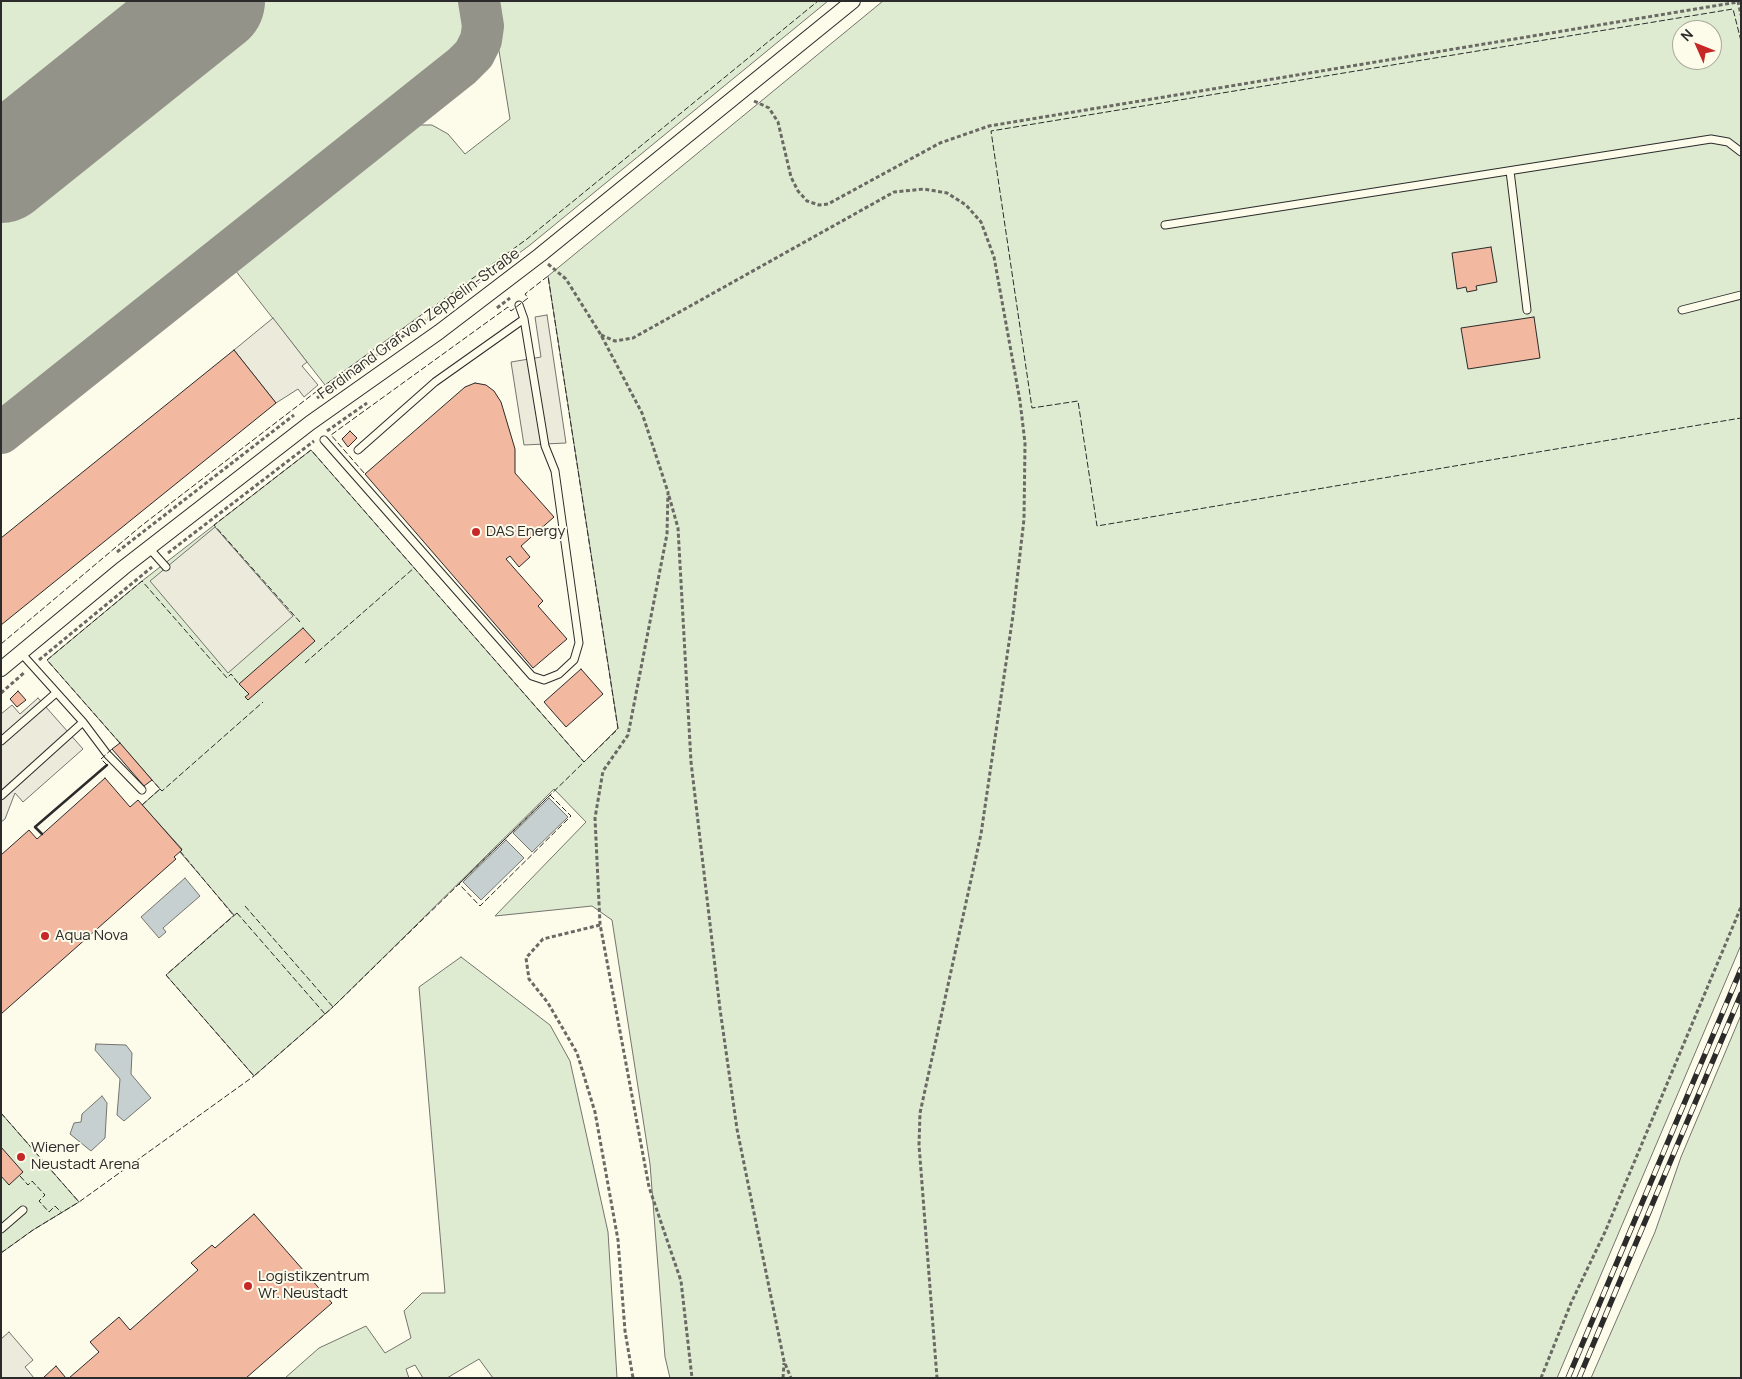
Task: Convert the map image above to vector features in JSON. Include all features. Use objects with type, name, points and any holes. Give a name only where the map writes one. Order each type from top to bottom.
[{"type":"street","name":"Ferdinand Graf von Zeppelin-Straße","points":[[1,670],[149,548],[310,423],[439,332],[540,255],[853,1]]},
{"type":"lane","points":[[1165,225],[1711,139],[1728,142],[1741,152]]},
{"type":"lane","points":[[1510,170],[1527,310]]},
{"type":"lane","points":[[1682,310],[1741,295]]},
{"type":"lane","points":[[324,440],[532,676],[544,680],[559,674],[574,660],[579,642],[555,471],[545,446],[524,319],[519,304]]},
{"type":"lane","points":[[358,450],[435,382],[524,319]]},
{"type":"lane","points":[[149,548],[166,567]]},
{"type":"lane","points":[[21,653],[83,722],[107,754],[142,790]]},
{"type":"lane","points":[[1,741],[56,693]]},
{"type":"lane","points":[[1,796],[83,722]]},
{"type":"lane","points":[[1,1229],[24,1210]]},
{"type":"path","points":[[748,106],[755,100],[769,108],[778,122],[791,177],[798,191],[807,201],[828,204],[940,143],[989,126],[1738,2],[1741,15]]},
{"type":"path","points":[[601,335],[615,341],[633,338],[894,192],[924,189],[947,193],[966,205],[981,222],[994,257],[1020,401],[1025,443],[1024,519],[1013,615],[981,834],[920,1113],[919,1145],[937,1378]]},
{"type":"path","points":[[540,255],[550,267],[566,279],[601,335],[642,414],[678,528],[692,762],[720,1010],[737,1129],[784,1361],[791,1378]]},
{"type":"path","points":[[542,272],[557,260]]},
{"type":"path","points":[[492,312],[514,296]]},
{"type":"path","points":[[1,693],[160,560],[320,436],[368,402]]},
{"type":"path","points":[[668,492],[667,534],[628,735],[604,771],[595,818],[600,924],[648,1187],[681,1281],[692,1378]]},
{"type":"path","points":[[1540,1378],[1571,1303],[1605,1232],[1741,907]]},
{"type":"path","points":[[600,924],[543,939],[526,958],[529,980],[548,1003],[577,1053],[595,1112],[618,1240],[625,1331],[633,1378]]},
{"type":"path","points":[[783,1378],[784,1361]]},
{"type":"green space","points":[[1,1],[169,1],[1,135]]},
{"type":"green space","points":[[255,1],[467,1],[471,26],[465,44],[458,53],[1,418],[1,204]]},
{"type":"green space","points":[[491,1],[828,1],[530,245],[433,317],[428,310],[325,385],[235,270],[57,412],[53,411],[53,408],[401,130],[412,125],[432,125],[448,134],[465,154],[510,119]]},
{"type":"green space","points":[[883,1],[1741,1],[1741,945],[1557,1378],[670,1378],[665,1357],[650,1164],[612,920],[592,906],[495,916],[586,822],[554,789],[333,1007],[254,1076],[166,975],[234,915],[180,852],[182,849],[142,805],[160,789],[47,660],[142,581],[311,450],[584,762],[618,728],[548,276]]},
{"type":"green space","points":[[461,957],[550,1025],[570,1061],[608,1232],[617,1378],[493,1378],[479,1359],[447,1378],[423,1378],[415,1365],[406,1369],[409,1378],[285,1378],[319,1348],[366,1326],[385,1353],[411,1338],[404,1311],[422,1293],[445,1293],[419,987]]},
{"type":"green space","points":[[1741,1015],[1741,1378],[1591,1378],[1655,1232],[1681,1157]]},
{"type":"green space","name":"Wiener Neustadt Arena","points":[[1,1113],[79,1202],[33,1230],[1,1253]]},
{"type":"shaded area","points":[[547,315],[566,443],[524,445],[511,362],[541,357],[535,317]]},
{"type":"shaded area","points":[[273,318],[307,362],[302,366],[318,385],[304,397],[298,389],[276,403],[234,350]]},
{"type":"shaded area","points":[[215,527],[293,616],[228,673],[150,581]]},
{"type":"shaded area","points":[[38,698],[83,749],[23,802],[15,793],[5,819],[1,822],[1,714],[12,705],[20,714]]},
{"type":"shaded area","points":[[549,798],[568,817],[532,852],[513,833]]},
{"type":"shaded area","points":[[506,840],[524,858],[481,900],[463,882]]},
{"type":"shaded area","points":[[185,878],[200,896],[163,928],[166,932],[159,938],[141,917]]},
{"type":"shaded area","points":[[96,1044],[126,1045],[132,1053],[131,1074],[151,1098],[124,1121],[117,1115],[120,1079],[95,1050]]},
{"type":"shaded area","points":[[102,1096],[107,1103],[105,1138],[91,1151],[70,1134],[74,1123],[81,1122],[82,1114]]},
{"type":"shaded area","points":[[9,1332],[33,1360],[25,1367],[34,1378],[1,1378],[1,1339]]},
{"type":"building","points":[[1491,247],[1497,282],[1476,286],[1477,290],[1467,292],[1466,287],[1457,289],[1452,253]]},
{"type":"building","points":[[1534,317],[1540,358],[1468,369],[1461,328]]},
{"type":"building","points":[[234,350],[276,403],[1,625],[1,538]]},
{"type":"building","name":"DAS Energy","points":[[475,383],[486,385],[494,391],[501,402],[515,449],[515,473],[554,517],[521,546],[530,557],[519,567],[510,556],[506,559],[543,601],[538,606],[567,639],[533,668],[365,474],[465,387]]},
{"type":"building","points":[[350,431],[357,438],[348,447],[342,439]]},
{"type":"building","points":[[303,628],[315,641],[248,700],[245,697],[249,694],[239,684]]},
{"type":"building","points":[[581,669],[603,694],[566,727],[544,702]]},
{"type":"building","points":[[18,691],[26,700],[17,707],[10,699]]},
{"type":"building","points":[[120,743],[152,780],[144,786],[112,749]]},
{"type":"building","name":"Aqua Nova","points":[[105,778],[130,807],[138,800],[182,850],[174,857],[176,859],[1,1014],[1,855],[29,830],[37,839]]},
{"type":"building","points":[[1,1147],[23,1172],[9,1185],[1,1176]]},
{"type":"building","name":"Logistikzentrum Wr. Neustadt","points":[[254,1214],[332,1303],[246,1378],[69,1378],[99,1352],[90,1342],[119,1317],[130,1330],[198,1270],[191,1263],[212,1245],[215,1248]]},
{"type":"building","points":[[56,1366],[66,1378],[43,1378]]},
{"type":"taxiway","points":[[1,433],[462,66],[474,54],[481,40],[483,26],[479,1]]},
{"type":"runway","points":[[1,170],[212,1]]},
{"type":"railway","points":[[1568,1378],[1741,969]]},
{"type":"railway","points":[[1579,1378],[1741,994]]},
{"type":"fence","points":[[1,644],[141,526],[317,391],[527,239],[818,1]]},
{"type":"fence","points":[[1741,41],[1733,9],[991,131],[1032,408],[1078,401],[1097,526],[1741,418]]},
{"type":"fence","points":[[300,622],[214,525],[311,450],[584,762],[618,729],[548,276],[525,294],[528,298],[511,311],[508,307],[331,435],[365,474]]},
{"type":"fence","points":[[305,663],[414,568]]},
{"type":"fence","points":[[120,743],[47,660],[142,581],[227,678],[231,674],[239,684]]},
{"type":"fence","points":[[160,789],[162,791],[263,702]]},
{"type":"fence","points":[[107,765],[101,759],[112,749]]},
{"type":"fence","points":[[245,906],[333,1007],[584,762]]},
{"type":"fence","points":[[142,805],[160,789],[152,780]]},
{"type":"fence","points":[[550,795],[571,816],[480,906],[459,884],[550,795]]},
{"type":"fence","points":[[180,851],[234,916]]},
{"type":"fence","points":[[237,913],[325,1014],[254,1076],[166,975],[237,913]]},
{"type":"fence","points":[[325,1014],[333,1007]]},
{"type":"fence","points":[[1,1113],[79,1202],[254,1076]]},
{"type":"fence","points":[[20,1176],[28,1185],[32,1181],[45,1195],[39,1201],[49,1212],[55,1206],[62,1213]]},
{"type":"fence","points":[[1,1253],[33,1230],[79,1202]]},
{"type":"wall","points":[[42,834],[35,827],[107,765]]},
{"type":"place","name":"DAS Energy","points":[[476,532]]},
{"type":"place","name":"Aqua Nova","points":[[45,936]]},
{"type":"place","name":"Wiener Neustadt Arena","points":[[21,1157]]},
{"type":"place","name":"Logistikzentrum Wr. Neustadt","points":[[248,1286]]}]
